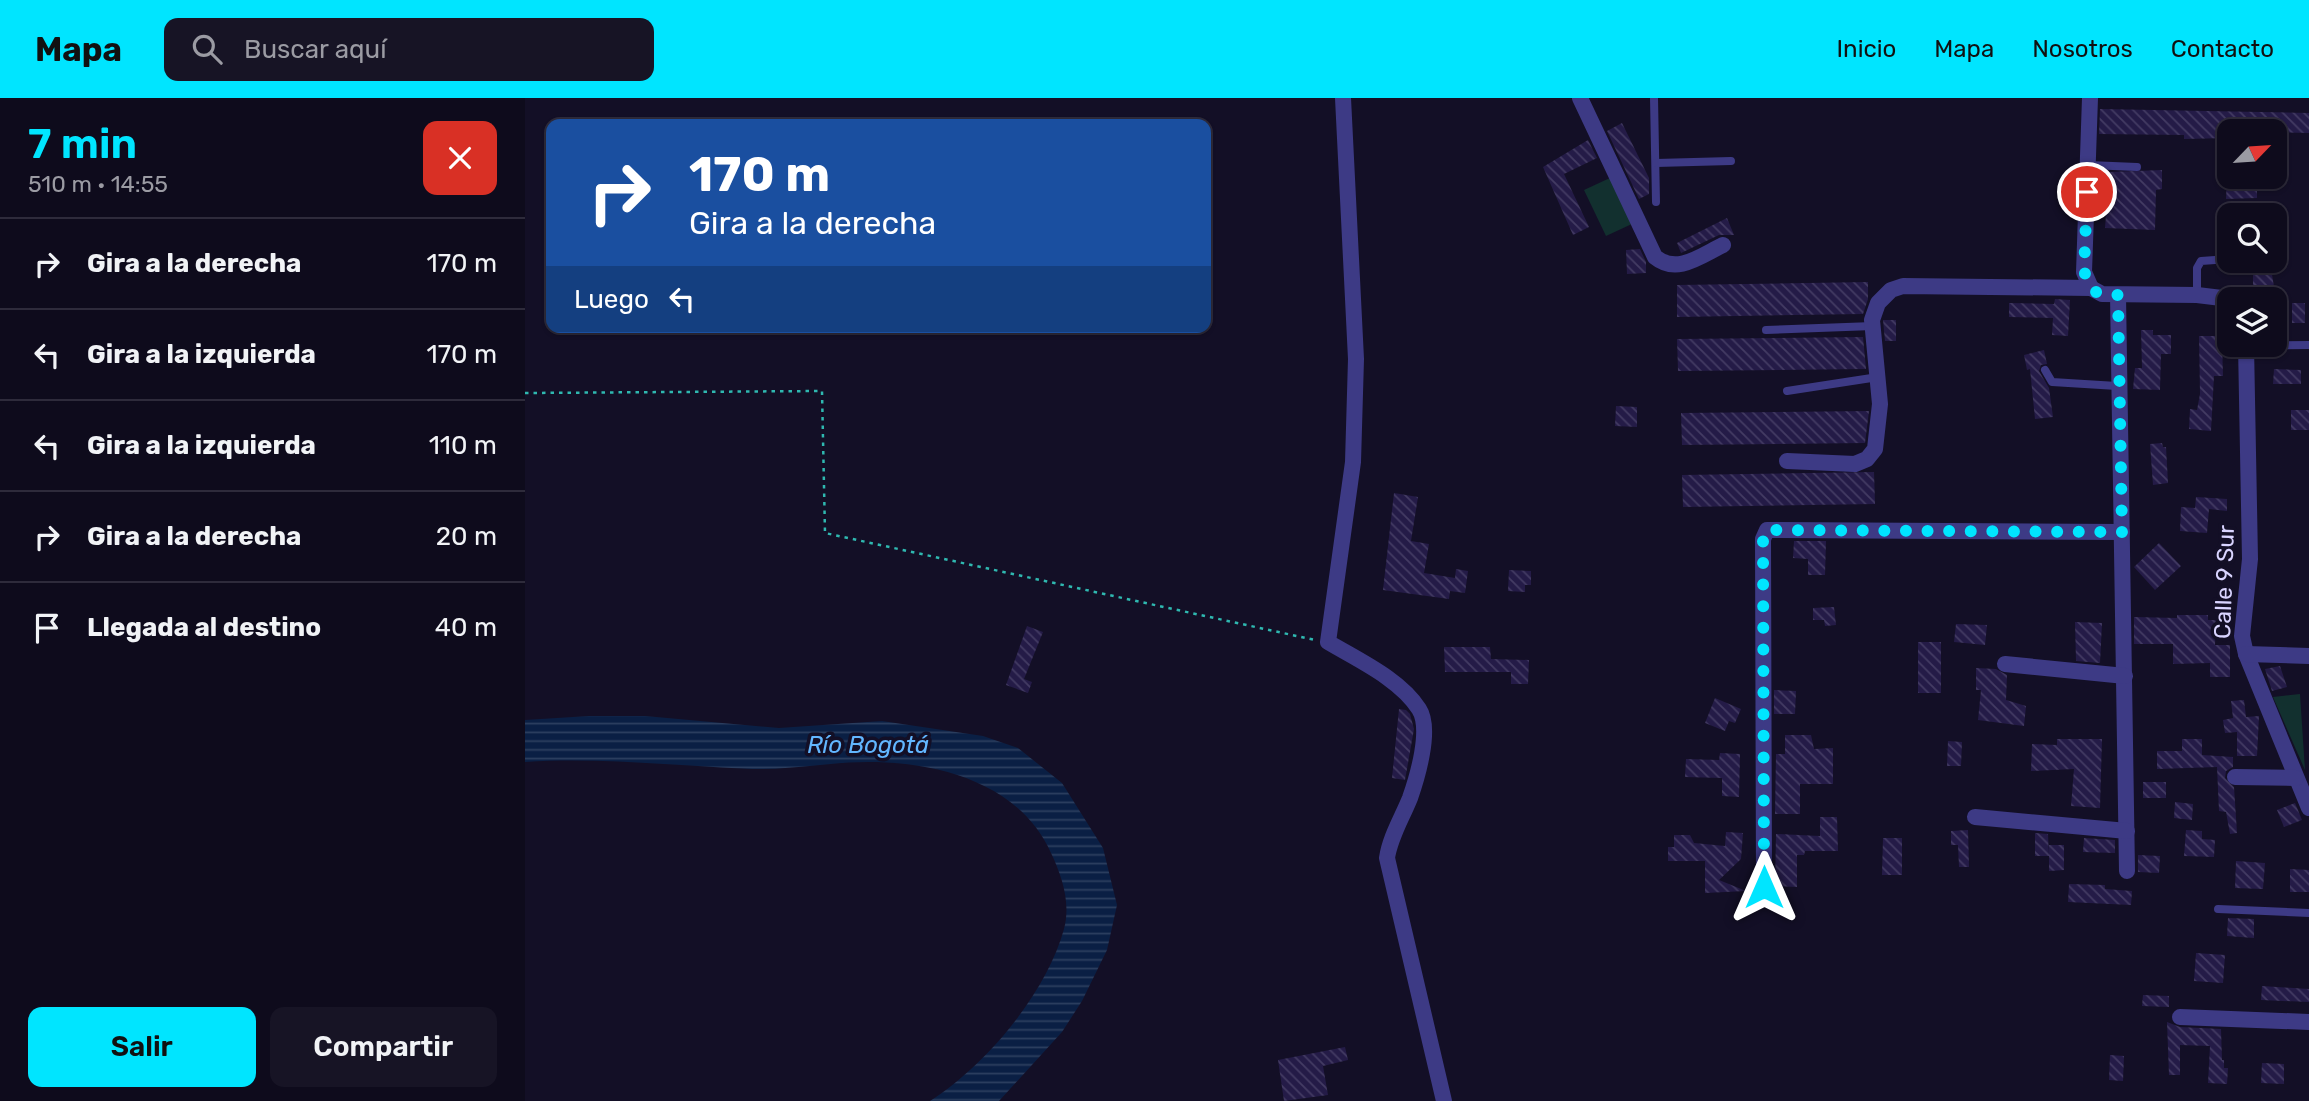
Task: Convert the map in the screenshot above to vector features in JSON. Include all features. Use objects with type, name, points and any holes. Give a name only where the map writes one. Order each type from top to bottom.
[{"type":"street","points":[[1343,98],[1356,372],[1353,462],[1328,642],[1390,680],[1420,709],[1424,721],[1419,770],[1389,845],[1387,859],[1444,1101]]},
{"type":"street","points":[[1580,98],[1655,257],[1664,264],[1678,266],[1723,245]]},
{"type":"street","points":[[2090,98],[2084,272],[2091,288],[2096,292],[2118,295],[2217,297]]},
{"type":"street","points":[[1787,461],[1856,464],[1867,459],[1875,449],[1880,404],[1873,326],[1878,303],[1891,290],[1903,286],[2091,288]]},
{"type":"street","points":[[2118,295],[2117,386],[2127,871]]},
{"type":"street","name":"Calle 9 Sur","points":[[2246,357],[2249,559],[2242,636],[2246,654],[2309,807]]},
{"type":"street","points":[[1764,887],[1763,539],[1767,530],[2122,532]]},
{"type":"street","points":[[2246,654],[2309,656]]},
{"type":"street","points":[[2005,664],[2125,676]]},
{"type":"street","points":[[2235,777],[2296,778]]},
{"type":"street","points":[[1975,817],[2127,831]]},
{"type":"street","points":[[2181,1017],[2309,1022]]},
{"type":"lane","points":[[1654,98],[1655,202]]},
{"type":"lane","points":[[1656,163],[1731,161]]},
{"type":"lane","points":[[2088,165],[2137,167]]},
{"type":"lane","points":[[2197,295],[2197,268],[2201,261],[2217,260]]},
{"type":"lane","points":[[1766,330],[1873,326]]},
{"type":"lane","points":[[2287,345],[2309,345]]},
{"type":"lane","points":[[2045,370],[2052,382],[2117,386]]},
{"type":"lane","points":[[1787,391],[1878,377]]},
{"type":"lane","points":[[2218,909],[2309,913]]},
{"type":"path","points":[[525,393],[822,391],[825,533],[1328,642]]},
{"type":"green space","points":[[1612,177],[1634,223],[1606,236],[1584,190]]},
{"type":"green space","points":[[2300,694],[2305,770],[2273,697]]},
{"type":"water","name":"Río Bogotá","points":[[645,716],[779,728],[882,721],[983,736],[1018,748],[1062,783],[1103,848],[1117,905],[1107,950],[1082,1001],[1062,1032],[999,1101],[930,1101],[972,1068],[1011,1026],[1043,978],[1055,954],[1064,929],[1066,900],[1055,862],[1037,829],[1019,809],[998,793],[974,781],[922,766],[868,762],[752,769],[610,761],[525,762],[525,720]]},
{"type":"building","points":[[2100,109],[2309,113],[2309,133],[2287,132],[2287,119],[2217,119],[2217,138],[2099,134]]},
{"type":"building","points":[[1622,123],[1649,178],[1649,194],[1639,199],[1607,131]]},
{"type":"building","points":[[1588,140],[1597,158],[1564,174],[1589,227],[1573,235],[1543,167]]},
{"type":"building","points":[[2162,170],[2162,189],[2156,190],[2155,230],[2105,228],[2109,172]]},
{"type":"building","points":[[2226,189],[2257,189],[2257,198],[2226,199]]},
{"type":"building","points":[[1727,218],[1734,235],[1719,235],[1681,253],[1677,243]]},
{"type":"building","points":[[1640,249],[1646,262],[1646,273],[1627,274],[1626,250]]},
{"type":"building","points":[[2253,273],[2272,273],[2274,287],[2253,287]]},
{"type":"building","points":[[1868,282],[1868,299],[1863,314],[1677,317],[1677,285]]},
{"type":"building","points":[[2055,299],[2070,300],[2068,336],[2052,335],[2053,318],[2009,317],[2009,303],[2054,304]]},
{"type":"building","points":[[2292,303],[2305,303],[2305,323],[2292,323]]},
{"type":"building","points":[[1883,320],[1896,320],[1896,341],[1885,341]]},
{"type":"building","points":[[2141,330],[2153,330],[2153,335],[2171,335],[2171,354],[2161,354],[2160,390],[2133,389],[2135,368],[2142,368]]},
{"type":"building","points":[[2199,336],[2217,336],[2217,357],[2222,357],[2223,376],[2214,376],[2211,431],[2189,429],[2190,409],[2197,410],[2200,394]]},
{"type":"building","points":[[1863,337],[1866,369],[1678,371],[1677,339]]},
{"type":"building","points":[[2044,350],[2047,364],[2041,365],[2039,371],[2049,388],[2053,417],[2035,419],[2030,369],[2027,370],[2024,355]]},
{"type":"building","points":[[2274,369],[2301,370],[2301,384],[2273,384]]},
{"type":"building","points":[[1616,406],[1637,407],[1637,427],[1615,426]]},
{"type":"building","points":[[2291,410],[2309,410],[2309,430],[2291,430]]},
{"type":"building","points":[[1869,411],[1865,443],[1682,445],[1681,413]]},
{"type":"building","points":[[2162,443],[2163,447],[2166,447],[2168,483],[2153,485],[2150,444]]},
{"type":"building","points":[[1874,472],[1875,504],[1683,507],[1682,475]]},
{"type":"building","points":[[1394,493],[1418,497],[1411,541],[1429,544],[1424,573],[1455,578],[1456,569],[1468,571],[1465,593],[1450,591],[1449,599],[1383,590]]},
{"type":"building","points":[[2196,497],[2227,499],[2227,511],[2209,509],[2207,533],[2180,531],[2181,507],[2195,508]]},
{"type":"building","points":[[1794,541],[1826,541],[1825,575],[1808,575],[1808,559],[1793,558]]},
{"type":"building","points":[[2159,543],[2181,566],[2155,590],[2134,567]]},
{"type":"building","points":[[1509,570],[1531,571],[1531,585],[1525,585],[1525,592],[1508,591]]},
{"type":"building","points":[[1834,607],[1836,625],[1825,626],[1824,620],[1813,620],[1813,608]]},
{"type":"building","points":[[2177,615],[2208,615],[2208,620],[2216,620],[2215,645],[2230,645],[2230,677],[2210,677],[2210,663],[2173,664],[2173,644],[2134,644],[2134,617],[2177,618]]},
{"type":"building","points":[[2075,622],[2102,623],[2100,663],[2076,661]]},
{"type":"building","points":[[1956,624],[1987,625],[1985,645],[1954,642]]},
{"type":"building","points":[[1027,626],[1043,632],[1024,679],[1032,682],[1028,693],[1006,685]]},
{"type":"building","points":[[1918,642],[1941,642],[1941,693],[1918,693]]},
{"type":"building","points":[[1444,647],[1490,647],[1491,659],[1529,660],[1528,684],[1511,684],[1511,672],[1445,672]]},
{"type":"building","points":[[2280,666],[2287,687],[2272,691],[2265,669]]},
{"type":"building","points":[[1976,668],[1996,669],[2007,675],[2006,700],[2026,706],[2024,726],[1978,720],[1981,690],[1976,690]]},
{"type":"building","points":[[1774,690],[1796,691],[1795,714],[1774,714]]},
{"type":"building","points":[[1715,698],[1741,709],[1735,723],[1729,721],[1725,731],[1705,723]]},
{"type":"building","points":[[2244,700],[2246,717],[2259,716],[2257,756],[2237,756],[2237,732],[2225,733],[2223,720],[2233,718],[2231,701]]},
{"type":"building","points":[[1399,709],[1410,714],[1414,729],[1405,780],[1392,778]]},
{"type":"building","points":[[1785,735],[1811,735],[1814,749],[1833,748],[1833,784],[1800,784],[1800,814],[1775,814],[1776,754],[1785,754]]},
{"type":"building","points":[[2057,739],[2102,739],[2100,808],[2071,806],[2074,769],[2031,771],[2032,744],[2057,745]]},
{"type":"building","points":[[2182,739],[2202,739],[2202,755],[2233,757],[2233,767],[2226,771],[2225,778],[2234,787],[2237,833],[2230,834],[2226,812],[2219,811],[2217,767],[2157,769],[2157,751],[2182,751]]},
{"type":"building","points":[[1948,741],[1962,742],[1961,766],[1947,766]]},
{"type":"building","points":[[1720,753],[1740,754],[1739,797],[1722,796],[1722,778],[1685,777],[1686,759],[1719,760]]},
{"type":"building","points":[[2143,782],[2166,782],[2166,798],[2143,798]]},
{"type":"building","points":[[2175,802],[2193,804],[2192,820],[2174,818]]},
{"type":"building","points":[[2295,803],[2302,820],[2284,827],[2277,810]]},
{"type":"building","points":[[1820,817],[1837,817],[1838,851],[1805,851],[1804,855],[1797,855],[1797,887],[1775,886],[1776,834],[1820,836]]},
{"type":"building","points":[[1968,830],[1969,867],[1959,867],[1958,845],[1951,845],[1951,831]]},
{"type":"building","points":[[2186,830],[2202,831],[2202,839],[2215,840],[2214,857],[2184,856]]},
{"type":"building","points":[[1726,832],[1743,833],[1741,859],[1719,880],[1746,891],[1705,893],[1705,861],[1668,861],[1668,847],[1674,847],[1674,835],[1690,835],[1694,843],[1725,846]]},
{"type":"building","points":[[2035,833],[2048,834],[2049,856],[2035,856]]},
{"type":"building","points":[[1883,838],[1902,838],[1902,875],[1882,875]]},
{"type":"building","points":[[2084,838],[2115,840],[2115,853],[2083,852]]},
{"type":"building","points":[[2049,845],[2064,845],[2064,870],[2049,871]]},
{"type":"building","points":[[2138,855],[2160,856],[2159,873],[2138,872]]},
{"type":"building","points":[[2236,861],[2265,863],[2263,889],[2235,888]]},
{"type":"building","points":[[2290,869],[2309,870],[2309,892],[2290,892]]},
{"type":"building","points":[[2069,884],[2105,885],[2105,889],[2132,891],[2131,905],[2068,902]]},
{"type":"building","points":[[2228,918],[2254,919],[2254,938],[2227,936]]},
{"type":"building","points":[[2196,953],[2225,955],[2223,983],[2194,981]]},
{"type":"building","points":[[2262,986],[2309,989],[2309,1002],[2261,1000]]},
{"type":"building","points":[[2143,995],[2169,996],[2169,1007],[2142,1006]]},
{"type":"building","points":[[2167,1022],[2180,1027],[2221,1029],[2222,1060],[2224,1068],[2228,1068],[2227,1084],[2208,1083],[2210,1046],[2180,1045],[2180,1075],[2169,1075]]},
{"type":"building","points":[[1345,1047],[1348,1060],[1323,1066],[1328,1095],[1284,1101],[1278,1060]]},
{"type":"building","points":[[2110,1055],[2124,1056],[2123,1081],[2109,1080]]},
{"type":"building","points":[[2262,1063],[2284,1064],[2284,1084],[2261,1083]]},
{"type":"route","points":[[1764,887],[1763,539],[1767,530],[2122,532],[2117,386],[2118,295],[2096,292],[2086,280],[2087,192]]}]
